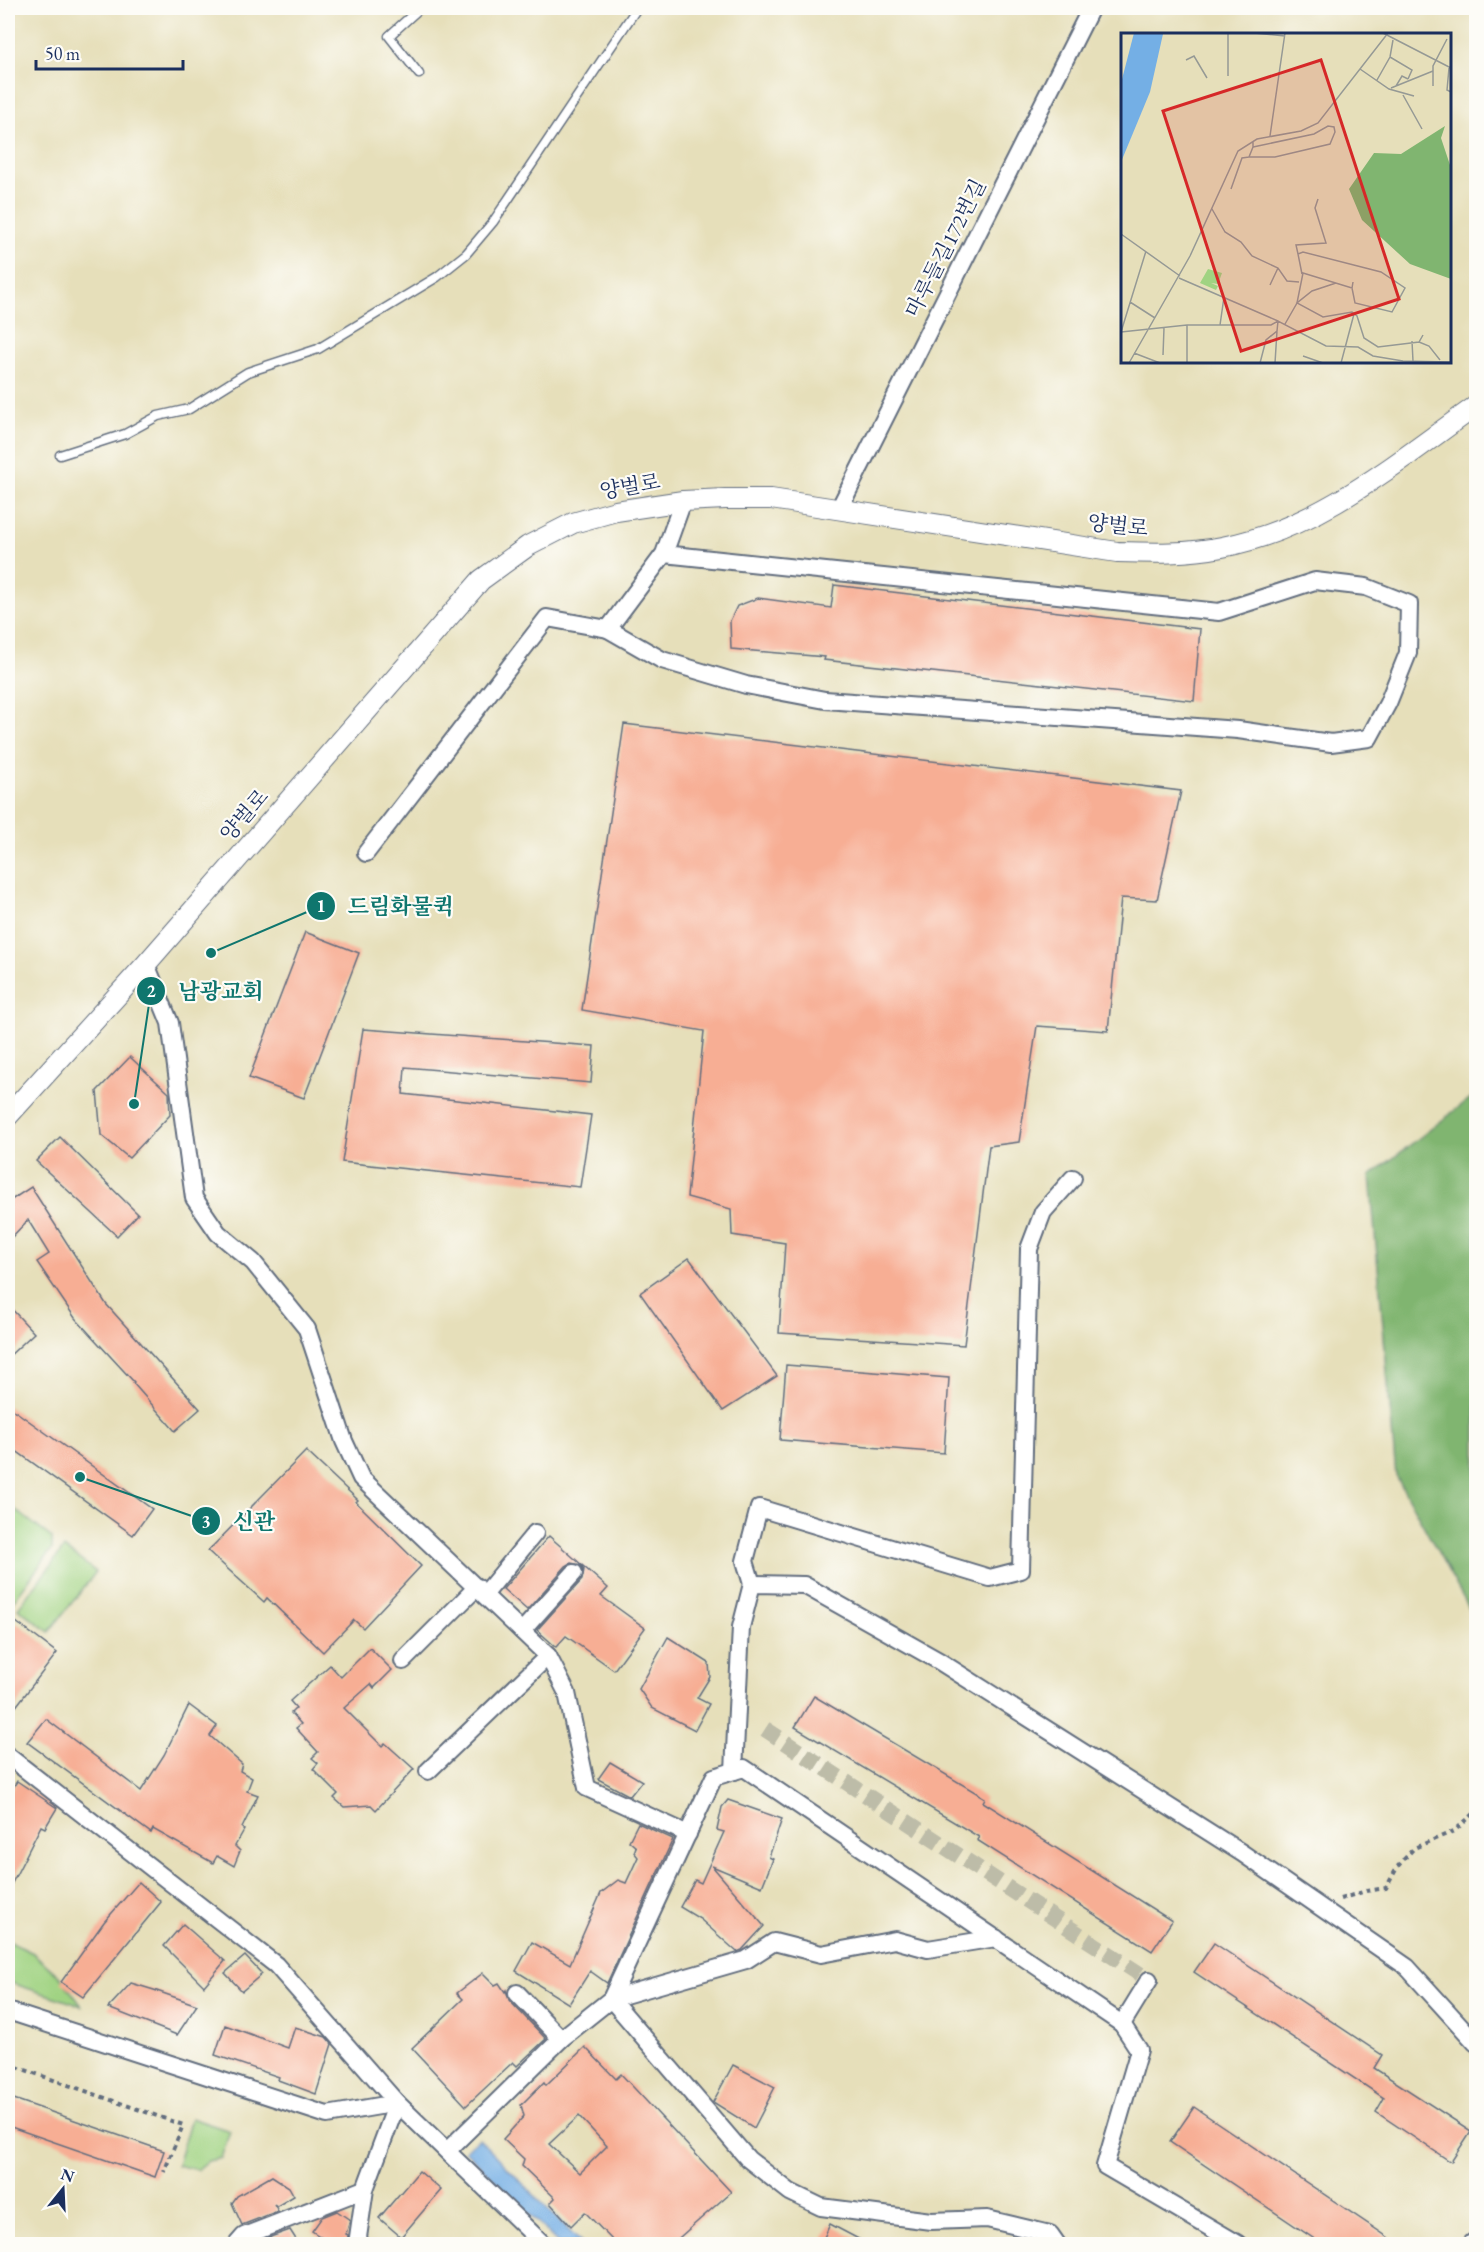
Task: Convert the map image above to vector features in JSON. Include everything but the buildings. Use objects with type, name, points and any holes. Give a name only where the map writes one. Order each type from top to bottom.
[{"type":"street","name":"마루들길172번길","points":[[839,509],[1091,8]]},
{"type":"street","name":"양벌로","points":[[8,1116],[146,964],[481,580],[528,546],[573,523],[616,511],[683,501],[771,500],[1117,552],[1158,553],[1224,547],[1284,529],[1317,514],[1390,467],[1476,406]]},
{"type":"street","points":[[608,629],[664,554],[683,501]]},
{"type":"street","points":[[366,853],[547,618],[608,629],[662,660],[746,685],[825,700],[1238,730],[1331,743],[1369,738],[1388,703],[1408,653],[1409,604],[1366,587],[1315,581],[1219,612],[664,554]]},
{"type":"street","points":[[146,964],[171,1023],[194,1198],[218,1233],[253,1262],[307,1329],[344,1441],[361,1478],[548,1656],[567,1694],[587,1788],[688,1834]]},
{"type":"street","points":[[734,1771],[741,1627],[752,1584],[745,1561],[759,1508],[990,1578],[1021,1570],[1029,1249],[1043,1212],[1073,1178]]},
{"type":"street","points":[[403,1661],[481,1591],[535,1533]]},
{"type":"street","points":[[522,1631],[574,1573]]},
{"type":"street","points":[[752,1584],[804,1585],[969,1680],[1242,1854],[1407,1967],[1476,2043]]},
{"type":"street","points":[[428,1772],[548,1656]]},
{"type":"street","points":[[8,1756],[276,1965],[397,2103],[543,2244]]},
{"type":"street","points":[[611,1999],[714,1777],[744,1768],[1122,2024],[1139,2050],[1106,2166],[1239,2244]]},
{"type":"street","points":[[447,2151],[561,2039],[611,1999],[746,1960],[774,1942],[822,1954],[895,1940],[928,1948],[996,1938]]},
{"type":"street","points":[[1122,2024],[1149,1980]]},
{"type":"street","points":[[517,1993],[561,2039]]},
{"type":"street","points":[[611,1999],[748,2159],[790,2192],[821,2207],[931,2221],[987,2219],[1050,2234],[1057,2244]]},
{"type":"street","points":[[8,2011],[327,2115],[397,2103]]},
{"type":"street","points":[[357,2244],[365,2189],[397,2103]]},
{"type":"street","points":[[237,2244],[244,2236],[365,2189]]},
{"type":"street","points":[[1471,2244],[1476,2240]]},
{"type":"lane","points":[[419,74],[389,36],[420,8]]},
{"type":"lane","points":[[60,454],[125,434],[158,416],[189,409],[248,372],[318,349],[437,277],[466,254],[493,222],[637,8]]},
{"type":"path","points":[[1334,1901],[1366,1891],[1386,1888],[1398,1866],[1414,1848],[1454,1831],[1476,1812]]},
{"type":"path","points":[[8,2064],[183,2125],[164,2172]]},
{"type":"green space","points":[[1476,1094],[1476,1621],[1396,1476],[1370,1176]]},
{"type":"green space","points":[[8,1504],[52,1538],[52,1549],[8,1608]]},
{"type":"green space","points":[[64,1548],[96,1572],[49,1632],[18,1608]]},
{"type":"green space","points":[[8,1941],[33,1953],[60,1977],[82,2006],[8,1982]]},
{"type":"green space","points":[[191,2118],[230,2131],[221,2158],[208,2161],[197,2170],[177,2165]]},
{"type":"water","points":[[479,2139],[582,2244],[559,2244],[465,2150]]},
{"type":"tunnel","points":[[765,1729],[1149,1980]]},
{"type":"place","name":"드림화물퀵","points":[[211,953]]},
{"type":"place","name":"남광교회","points":[[134,1104]]},
{"type":"place","name":"신관","points":[[80,1477]]}]
